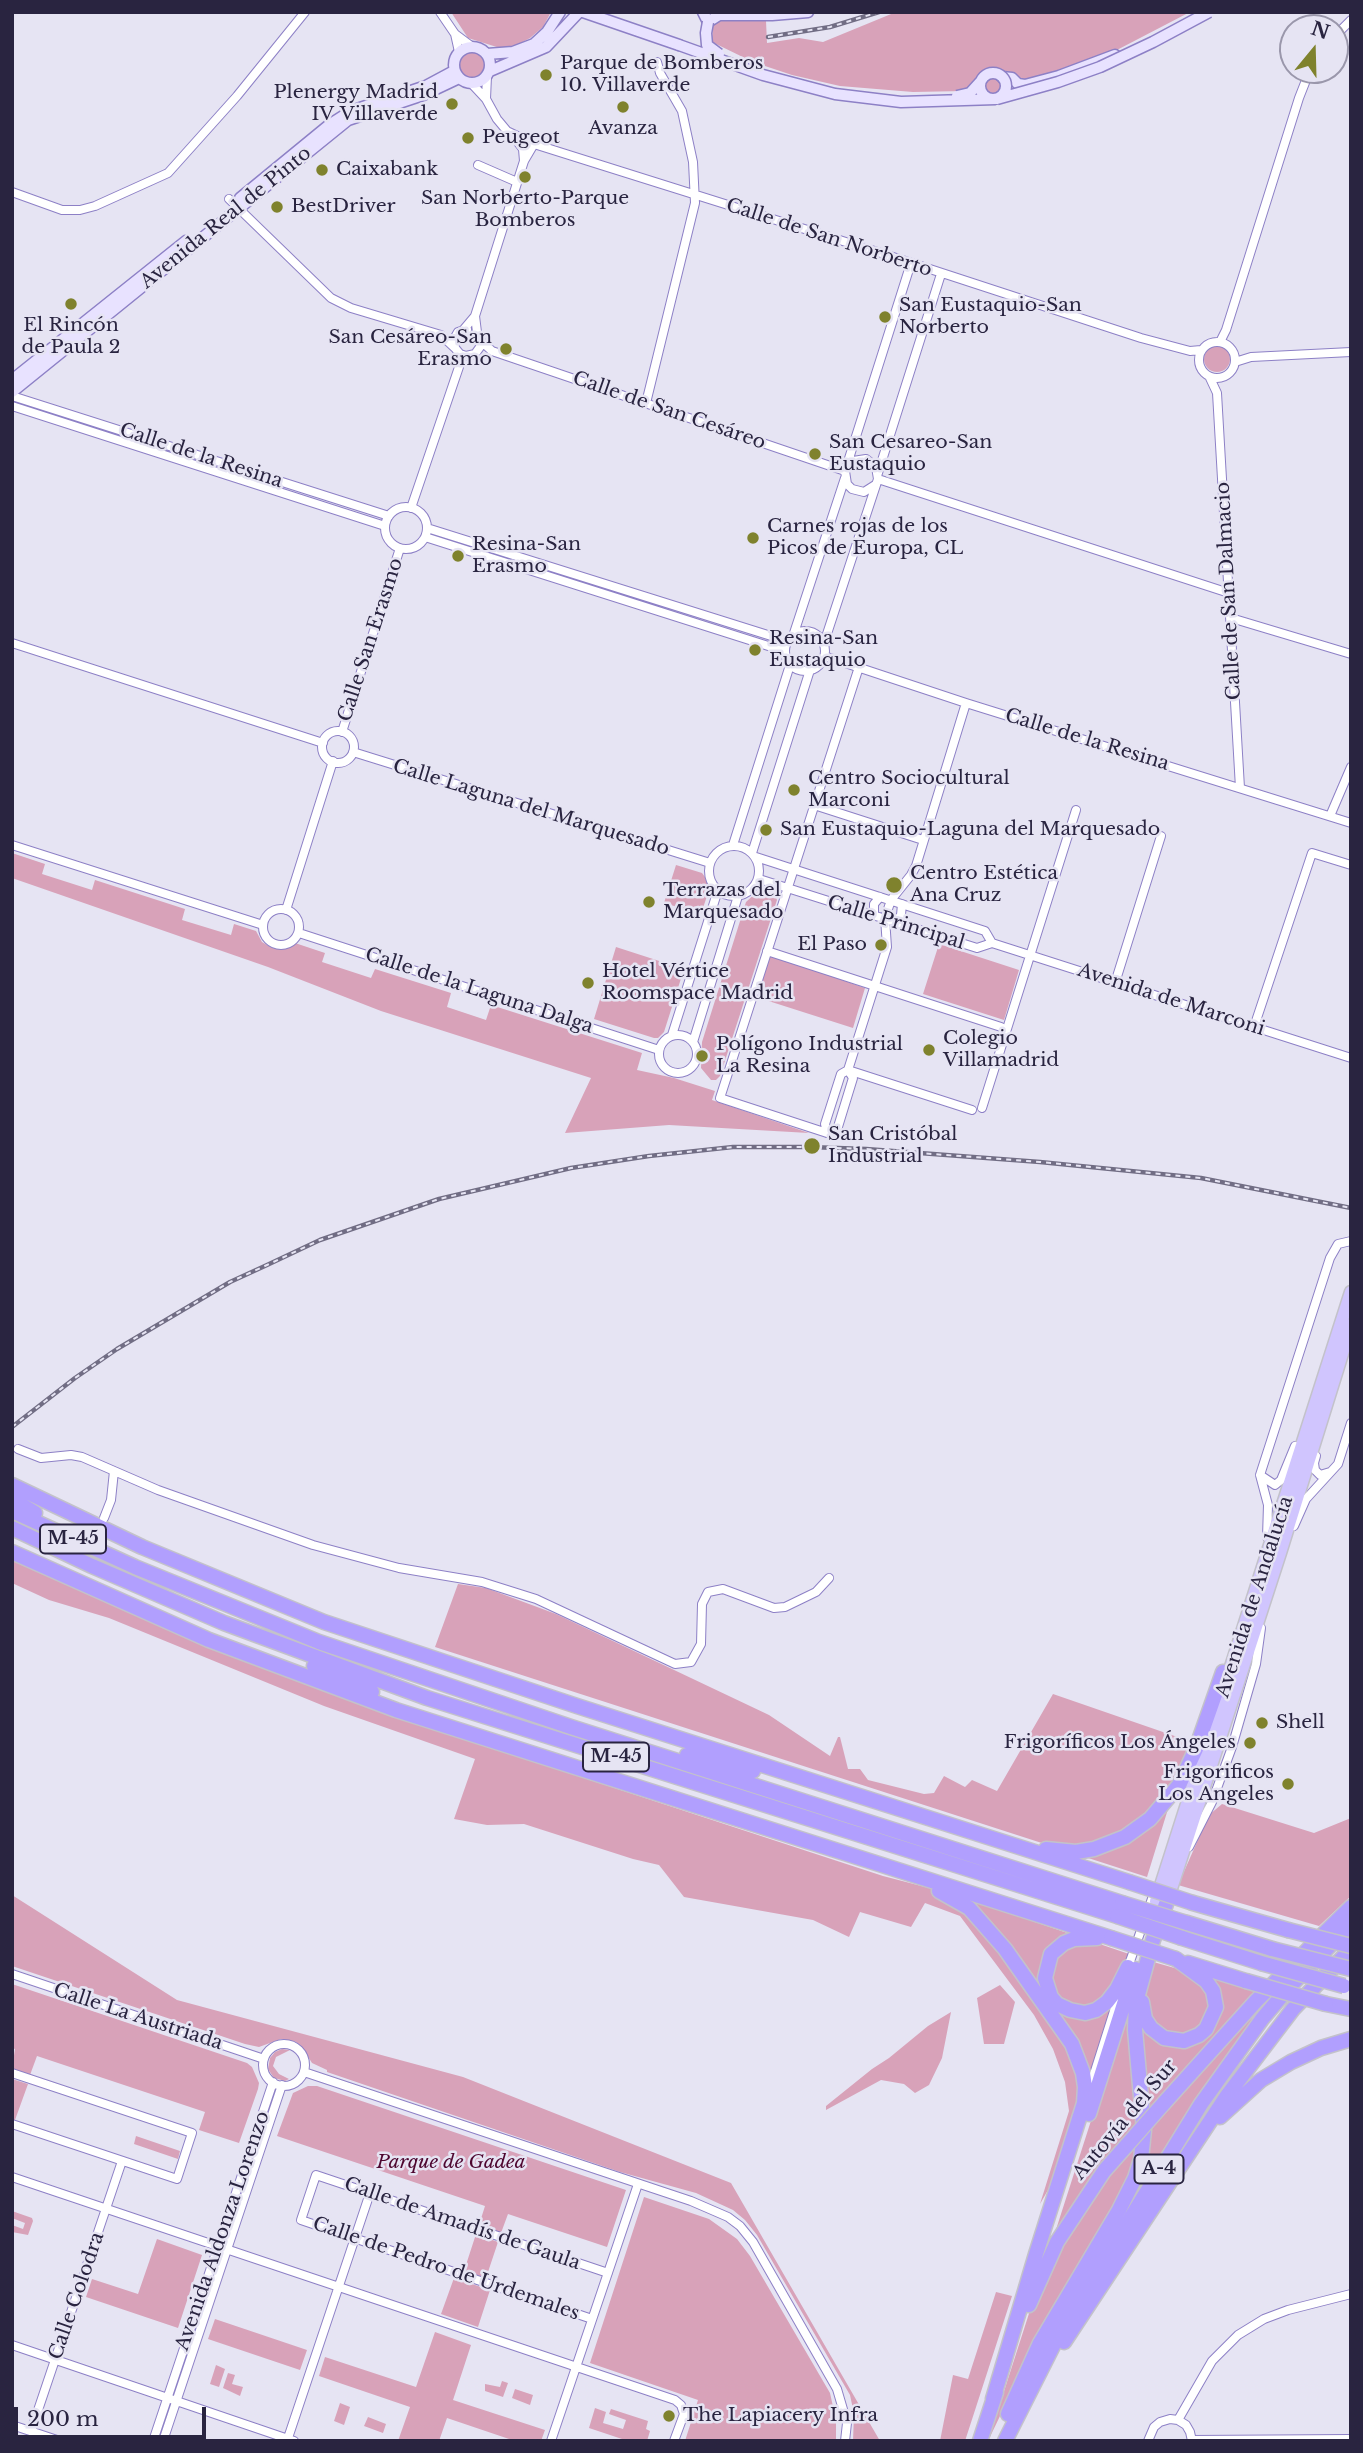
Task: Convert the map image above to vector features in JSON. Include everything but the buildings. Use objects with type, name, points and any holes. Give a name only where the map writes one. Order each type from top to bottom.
[{"type":"highway","points":[[12,1485],[142,1547],[324,1622],[1193,1903],[1351,1948],[1293,2009],[1226,2097],[1065,2342],[1007,2441]]},
{"type":"highway","points":[[12,1499],[135,1567]]},
{"type":"highway","name":"M-45","points":[[12,1511],[135,1567],[319,1642],[1119,1910],[1182,1938],[1348,1987]]},
{"type":"highway","name":"M-45","points":[[12,1528],[225,1623],[427,1698],[1119,1910],[1187,1923],[1272,1950],[1351,1969]]},
{"type":"highway","points":[[12,1552],[209,1640],[396,1710],[1246,1981],[1326,2004],[1351,2008]]},
{"type":"highway","points":[[122,1579],[172,1608],[311,1665],[457,1730]]},
{"type":"highway","points":[[571,1727],[855,1794],[1036,1847],[1076,1852],[1111,1844],[1143,1825],[1179,1785],[1196,1749],[1223,1672]]},
{"type":"highway","points":[[595,1774],[654,1797],[928,1886],[969,1908],[1005,1949],[1072,2044],[1083,2073],[1084,2103],[993,2399]]},
{"type":"highway","points":[[1161,1903],[1158,1941],[1144,1986],[1145,2019],[1157,2034],[1174,2041],[1184,2041],[1206,2029],[1216,2007],[1216,1999],[1206,1981],[1176,1959]]},
{"type":"highway","points":[[1016,2321],[1058,2211],[1161,1903]]},
{"type":"highway","points":[[997,2441],[1040,2343],[1119,2210],[1141,2159],[1144,2130],[1135,2030],[1136,2002],[1161,1903]]},
{"type":"highway","name":"Autovía del Sur","points":[[980,2441],[993,2399],[1040,2276],[1057,2242],[1104,2171],[1256,2001],[1351,1907]]},
{"type":"highway","name":"A-4","points":[[1007,2441],[1059,2334],[1202,2104],[1262,2019],[1351,1924]]},
{"type":"highway","points":[[1111,1938],[1085,1937],[1057,1948],[1047,1962],[1045,1978],[1051,1997],[1057,2004],[1070,2010],[1096,2010],[1107,2002],[1117,1989],[1130,1963]]},
{"type":"highway","points":[[1188,2156],[1226,2112],[1261,2080],[1311,2053],[1351,2039]]},
{"type":"main road","points":[[488,74],[491,63],[487,54],[471,46],[458,52],[455,58],[456,74],[472,84],[480,82],[488,74],[546,47],[581,12],[763,75],[835,94],[901,102],[996,99],[1058,82],[1100,66],[1209,12]]},
{"type":"main road","points":[[680,45],[693,44],[706,22],[719,15],[808,12]]},
{"type":"main road","points":[[706,22],[707,45],[716,52],[789,78],[836,90],[907,97],[960,96],[970,93],[986,74],[1012,78],[1021,86],[1059,76],[1109,57],[1199,12]]},
{"type":"main road","points":[[487,54],[513,52],[534,44],[557,17]]},
{"type":"main road","name":"Avenida Real de Pinto","points":[[12,394],[328,125],[351,111],[456,74]]},
{"type":"main road","points":[[996,99],[1006,90],[1002,77]]},
{"type":"main road","points":[[980,82],[980,90],[984,96],[996,99]]},
{"type":"main road","name":"Avenida Real de Pinto","points":[[12,380],[233,204]]},
{"type":"main road","name":"Avenida de Andalucía","points":[[1161,1903],[1351,1292]]},
{"type":"main road","name":"Avenida de Andalucía","points":[[1161,1903],[1174,1878],[1351,1325]]},
{"type":"street","points":[[12,192],[62,209],[80,210],[95,206],[168,173],[237,96],[305,12]]},
{"type":"street","points":[[440,12],[455,34],[471,46]]},
{"type":"street","points":[[455,34],[458,52]]},
{"type":"street","points":[[646,403],[695,195],[682,111],[660,73],[657,62]]},
{"type":"street","points":[[486,99],[488,74]]},
{"type":"street","name":"Calle de San Norberto","points":[[472,84],[511,134],[534,144],[1141,338],[1190,351],[1201,350]]},
{"type":"street","points":[[1220,342],[1304,84]]},
{"type":"street","points":[[511,134],[523,149],[523,162]]},
{"type":"street","points":[[233,204],[331,298],[351,308],[441,335],[460,353],[478,351],[481,341],[475,316],[523,162],[534,144]]},
{"type":"street","points":[[478,165],[517,182]]},
{"type":"street","points":[[733,845],[790,665],[784,651],[787,641],[794,633],[911,263]]},
{"type":"street","points":[[790,665],[803,671],[810,670],[821,662],[824,656],[824,643],[941,274]]},
{"type":"street","points":[[411,508],[458,367],[460,353],[454,339],[475,316]]},
{"type":"street","points":[[1190,351],[1198,360],[1200,368],[1210,377],[1224,377],[1232,371],[1233,354],[1226,330]]},
{"type":"street","points":[[441,335],[461,331],[477,332]]},
{"type":"street","name":"Calle de San Cesáreo","points":[[481,341],[492,351]]},
{"type":"street","points":[[1198,360],[1201,350],[1213,342],[1220,342],[1233,354],[1251,357],[1351,352]]},
{"type":"street","name":"Calle de San Cesáreo","points":[[478,351],[492,351],[846,471]]},
{"type":"street","name":"Calle de San Dalmacio","points":[[1210,377],[1217,393],[1240,788]]},
{"type":"street","name":"Calle de San Dalmacio","points":[[1217,393],[1224,377]]},
{"type":"street","name":"Calle de la Resina","points":[[12,394],[389,516]]},
{"type":"street","name":"Calle de la Resina","points":[[12,406],[385,526]]},
{"type":"street","points":[[866,459],[876,467],[877,479],[864,492],[858,492],[852,489],[846,471],[853,461],[866,459]]},
{"type":"street","points":[[877,479],[1229,593]]},
{"type":"street","points":[[411,508],[424,517],[426,533],[415,547],[400,548],[389,540],[385,526],[395,510],[411,508]]},
{"type":"street","points":[[426,533],[787,641]]},
{"type":"street","points":[[426,533],[784,651]]},
{"type":"street","name":"Calle San Erasmo","points":[[342,732],[400,548]]},
{"type":"street","points":[[1231,618],[1351,654]]},
{"type":"street","points":[[794,633],[803,630],[812,632],[824,643]]},
{"type":"street","points":[[12,643],[323,743]]},
{"type":"street","name":"Calle de la Resina","points":[[824,656],[1351,823]]},
{"type":"street","points":[[848,1070],[853,1077],[837,1130],[827,1133],[720,1098],[859,667]]},
{"type":"street","points":[[754,855],[810,670]]},
{"type":"street","points":[[827,1133],[825,1124],[841,1074],[848,1070],[887,947],[885,918],[891,900],[911,875],[966,703]]},
{"type":"street","points":[[342,732],[351,738],[353,752],[345,761],[333,761],[324,753],[323,743],[328,734],[342,732]]},
{"type":"street","name":"Calle Laguna del Marquesado","points":[[353,752],[710,863]]},
{"type":"street","points":[[286,910],[333,761]]},
{"type":"street","points":[[1330,816],[1351,767]]},
{"type":"street","points":[[814,805],[923,841]]},
{"type":"street","points":[[982,1108],[1076,810]]},
{"type":"street","points":[[1115,983],[1161,836]]},
{"type":"street","points":[[12,845],[263,925]]},
{"type":"street","points":[[733,845],[743,847],[754,855],[760,872],[759,879],[747,892],[738,896],[725,894],[711,881],[710,863],[719,850],[733,845]]},
{"type":"street","points":[[1254,1027],[1312,853],[1351,865]]},
{"type":"street","name":"Calle Principal","points":[[754,855],[985,931],[992,943],[977,948],[759,879]]},
{"type":"street","points":[[672,1035],[718,890]]},
{"type":"street","points":[[693,1042],[738,896]]},
{"type":"street","points":[[874,915],[874,904],[880,897]]},
{"type":"street","points":[[895,922],[902,913],[902,904]]},
{"type":"street","points":[[286,910],[296,916],[299,933],[292,943],[274,944],[265,936],[265,919],[274,911],[286,910]]},
{"type":"street","name":"Calle de la Laguna Dalga","points":[[299,933],[659,1050]]},
{"type":"street","name":"Avenida de Marconi","points":[[992,943],[1351,1058]]},
{"type":"street","points":[[767,951],[1001,1027]]},
{"type":"street","points":[[684,1035],[693,1042],[697,1049],[695,1062],[687,1071],[679,1073],[665,1068],[660,1061],[659,1050],[666,1038],[684,1035]]},
{"type":"street","points":[[848,1070],[972,1110]]},
{"type":"street","points":[[1267,1537],[1268,1505],[1259,1475],[1330,1258],[1338,1244],[1351,1241]]},
{"type":"street","points":[[1259,1475],[1275,1485],[1281,1480],[1351,1285]]},
{"type":"street","points":[[1333,1471],[1320,1475],[1314,1464],[1336,1393],[1340,1362]]},
{"type":"street","points":[[1280,1553],[1307,1499],[1338,1464],[1351,1424]]},
{"type":"street","name":"Avenida de Andalucía","points":[[1084,2103],[1295,1446]]},
{"type":"street","points":[[18,1449],[41,1458],[71,1455],[82,1457],[158,1490],[313,1545],[399,1568],[482,1582],[536,1599],[675,1664],[691,1662],[701,1644],[702,1604],[708,1592],[723,1589],[774,1608],[785,1606],[816,1591],[829,1578]]},
{"type":"street","points":[[104,1518],[111,1500],[114,1471]]},
{"type":"street","points":[[1259,1635],[1293,1529]]},
{"type":"street","points":[[1174,1878],[1212,1802],[1233,1747],[1256,1664],[1263,1606]]},
{"type":"street","name":"Calle La Austriada","points":[[12,1974],[264,2059]]},
{"type":"street","points":[[284,2043],[294,2046],[304,2057],[304,2072],[299,2080],[289,2085],[277,2084],[264,2071],[264,2059],[275,2046],[284,2043]]},
{"type":"street","points":[[304,2072],[712,2209],[728,2217],[746,2232],[837,2389],[848,2423],[845,2441]]},
{"type":"street","points":[[12,2073],[192,2133],[177,2179],[12,2124]]},
{"type":"street","name":"Avenida Aldonza Lorenzo","points":[[163,2441],[174,2379],[222,2248],[277,2084]]},
{"type":"street","name":"Calle Colodra","points":[[31,2431],[122,2161]]},
{"type":"street","name":"Calle de Amadís de Gaula","points":[[301,2220],[316,2175],[608,2273]]},
{"type":"street","points":[[12,2177],[675,2400],[684,2414],[674,2441]]},
{"type":"street","points":[[551,2441],[638,2184]]},
{"type":"street","points":[[12,2345],[290,2440],[370,2193]]},
{"type":"street","name":"Calle de Pedro de Urdemales","points":[[301,2220],[592,2319]]},
{"type":"street","name":"Avenida Aldonza Lorenzo","points":[[153,2441],[222,2264],[222,2248]]},
{"type":"street","points":[[1178,2420],[1212,2361],[1238,2336],[1264,2319],[1288,2310],[1351,2294]]},
{"type":"street","points":[[1148,2441],[1160,2421],[1178,2420],[1190,2431],[1192,2440],[1351,2439]]},
{"type":"street","points":[[12,2425],[60,2441]]},
{"type":"green space","points":[[451,12],[551,12],[543,27],[530,38],[517,45],[500,48],[468,38]]},
{"type":"green space","points":[[896,12],[1190,12],[1077,68],[1020,81],[999,68],[990,69],[979,75],[964,91],[913,92],[840,86],[792,75],[753,62],[712,42],[713,23],[722,18],[766,21],[767,43],[799,38],[823,42]]},
{"type":"green space","points":[[472,51],[478,52],[486,60],[486,72],[478,80],[472,81],[466,80],[458,72],[457,66],[458,60],[466,52]]},
{"type":"green space","points":[[993,77],[999,80],[1002,86],[999,92],[993,95],[987,92],[984,86],[987,80]]},
{"type":"green space","points":[[1217,346],[1226,350],[1230,359],[1226,368],[1217,372],[1208,368],[1204,359],[1208,350]]},
{"type":"green space","points":[[12,853],[45,864],[42,874],[92,890],[95,880],[185,909],[182,920],[231,935],[234,924],[256,931],[262,942],[272,948],[284,949],[295,943],[325,953],[322,962],[371,978],[375,969],[451,993],[447,1007],[486,1020],[491,1005],[642,1053],[637,1070],[715,1091],[712,1100],[809,1133],[669,1125],[565,1133],[591,1078],[381,1011],[268,967],[12,878]]},
{"type":"green space","points":[[676,865],[702,873],[705,877],[709,890],[701,914],[664,903]]},
{"type":"green space","points":[[759,890],[774,892],[777,900],[720,1076],[711,1080],[701,1068],[702,1042],[746,902]]},
{"type":"green space","points":[[939,944],[1019,970],[1004,1020],[923,994]]},
{"type":"green space","points":[[616,947],[684,969],[664,1032],[658,1038],[594,1019]]},
{"type":"green space","points":[[771,955],[865,988],[853,1028],[756,997]]},
{"type":"green space","points":[[12,1556],[456,1736],[883,1876],[956,1895],[1129,1954],[1097,2056],[1052,2183],[1040,2204],[1069,2111],[1065,2082],[1053,2049],[1034,2015],[960,1916],[925,1903],[911,1927],[860,1912],[849,1937],[813,1920],[684,1897],[659,1865],[524,1824],[487,1825],[454,1819],[475,1759],[324,1706],[109,1618],[49,1600],[12,1583]]},
{"type":"green space","points":[[458,1584],[486,1588],[556,1614],[769,1715],[830,1756],[840,1737],[848,1769],[860,1769],[868,1780],[924,1794],[934,1793],[944,1776],[965,1787],[972,1780],[997,1791],[1053,1694],[1189,1741],[1147,1877],[435,1647]]},
{"type":"green space","points":[[1222,1804],[1314,1833],[1351,1818],[1351,1896],[1319,1926],[1178,1885],[1209,1815]]},
{"type":"green space","points":[[12,1895],[177,2000],[463,2077],[731,2183],[880,2441],[853,2441],[854,2414],[850,2395],[757,2235],[733,2210],[696,2193],[620,2172],[327,2072],[312,2063],[296,2042],[281,2039],[259,2047],[245,2044],[12,1966]]},
{"type":"green space","points":[[1143,1959],[1276,1997],[1036,2341],[988,2441]]},
{"type":"green space","points":[[12,1984],[247,2063],[252,2067],[259,2083],[239,2143],[199,2130],[205,2112],[37,2056],[30,2075],[12,2068],[15,2049],[12,2048]]},
{"type":"green space","points":[[1000,1985],[1015,2002],[1004,2044],[984,2044],[977,1998]]},
{"type":"green space","points":[[951,2012],[942,2058],[929,2085],[915,2093],[904,2084],[881,2080],[826,2110],[826,2106],[872,2069],[928,2026]]},
{"type":"green space","points":[[282,2049],[290,2050],[276,2057],[273,2066],[279,2074],[289,2079],[285,2081],[274,2078],[268,2069],[270,2058]]},
{"type":"green space","points":[[12,2079],[28,2084],[15,2120],[12,2119]]},
{"type":"green space","name":"Parque de Gadea","points":[[308,2086],[317,2086],[626,2190],[607,2247],[508,2214],[501,2233],[479,2225],[485,2206],[277,2136],[293,2093]]},
{"type":"green space","points":[[136,2136],[180,2151],[178,2159],[134,2144]]},
{"type":"green space","points":[[644,2197],[709,2219],[737,2239],[750,2256],[830,2393],[836,2420],[836,2441],[685,2441],[698,2400],[590,2363]]},
{"type":"green space","points":[[12,2211],[32,2218],[28,2235],[12,2232],[12,2225],[23,2229],[25,2223],[12,2218]]},
{"type":"green space","points":[[476,2234],[498,2242],[486,2278],[464,2271]]},
{"type":"green space","points":[[157,2239],[202,2255],[178,2328],[86,2297],[92,2279],[138,2294]]},
{"type":"green space","points":[[454,2278],[490,2290],[478,2327],[441,2314]]},
{"type":"green space","points":[[996,2292],[1012,2296],[965,2441],[940,2441],[953,2375],[968,2379]]},
{"type":"green space","points":[[215,2319],[307,2350],[300,2370],[208,2339]]},
{"type":"green space","points":[[435,2332],[471,2345],[453,2400],[545,2430],[541,2441],[515,2441],[447,2418],[439,2441],[398,2441],[410,2407],[319,2376],[325,2357],[416,2387]]},
{"type":"green space","points":[[216,2365],[225,2369],[219,2387],[210,2384]]},
{"type":"green space","points":[[228,2373],[235,2375],[232,2384],[243,2387],[240,2396],[223,2388]]},
{"type":"green space","points":[[502,2381],[508,2383],[503,2397],[485,2391],[485,2384],[500,2387]]},
{"type":"green space","points":[[515,2389],[533,2395],[530,2405],[512,2398]]},
{"type":"green space","points":[[340,2403],[350,2407],[344,2425],[334,2421]]},
{"type":"green space","points":[[595,2408],[606,2412],[603,2423],[623,2429],[626,2420],[609,2414],[611,2409],[648,2421],[646,2429],[650,2431],[647,2441],[628,2441],[589,2428]]},
{"type":"green space","points":[[368,2417],[386,2424],[383,2433],[364,2426]]},
{"type":"railway","points":[[768,37],[830,27],[879,12]]},
{"type":"railway","points":[[12,1427],[117,1349],[230,1282],[320,1240],[439,1199],[571,1168],[733,1147],[866,1149],[1201,1178],[1351,1208]]},
{"type":"place","name":"Parque de Bomberos 10. Villaverde","points":[[546,75]]},
{"type":"place","name":"Plenergy Madrid IV Villaverde","points":[[452,104]]},
{"type":"place","name":"Avanza","points":[[623,107]]},
{"type":"place","name":"Peugeot","points":[[468,138]]},
{"type":"place","name":"Caixabank","points":[[322,170]]},
{"type":"place","name":"San Norberto-Parque Bomberos","points":[[525,177]]},
{"type":"place","name":"BestDriver","points":[[277,207]]},
{"type":"place","name":"El Rincón de Paula 2","points":[[71,304]]},
{"type":"place","name":"San Eustaquio-San Norberto","points":[[885,317]]},
{"type":"place","name":"San Cesáreo-San Erasmo","points":[[506,349]]},
{"type":"place","name":"San Cesareo-San Eustaquio","points":[[815,454]]},
{"type":"place","name":"Carnes rojas de los Picos de Europa, CL","points":[[753,538]]},
{"type":"place","name":"Resina-San Erasmo","points":[[458,556]]},
{"type":"place","name":"Resina-San Eustaquio","points":[[755,650]]},
{"type":"place","name":"Centro Sociocultural Marconi","points":[[794,790]]},
{"type":"place","name":"San Eustaquio-Laguna del Marquesado","points":[[766,830]]},
{"type":"place","name":"Centro Estética Ana Cruz","points":[[894,885]]},
{"type":"place","name":"Terrazas del Marquesado","points":[[649,902]]},
{"type":"place","name":"El Paso","points":[[881,945]]},
{"type":"place","name":"Hotel Vértice Roomspace Madrid","points":[[588,983]]},
{"type":"place","name":"Colegio Villamadrid","points":[[929,1050]]},
{"type":"place","name":"Polígono Industrial La Resina","points":[[702,1056]]},
{"type":"place","name":"San Cristóbal Industrial","points":[[812,1146]]},
{"type":"place","name":"Shell","points":[[1262,1723]]},
{"type":"place","name":"Frigoríficos Los Ángeles","points":[[1250,1743]]},
{"type":"place","name":"Frigorificos Los Angeles","points":[[1288,1784]]},
{"type":"place","name":"The Lapiacery Infra","points":[[669,2416]]}]
